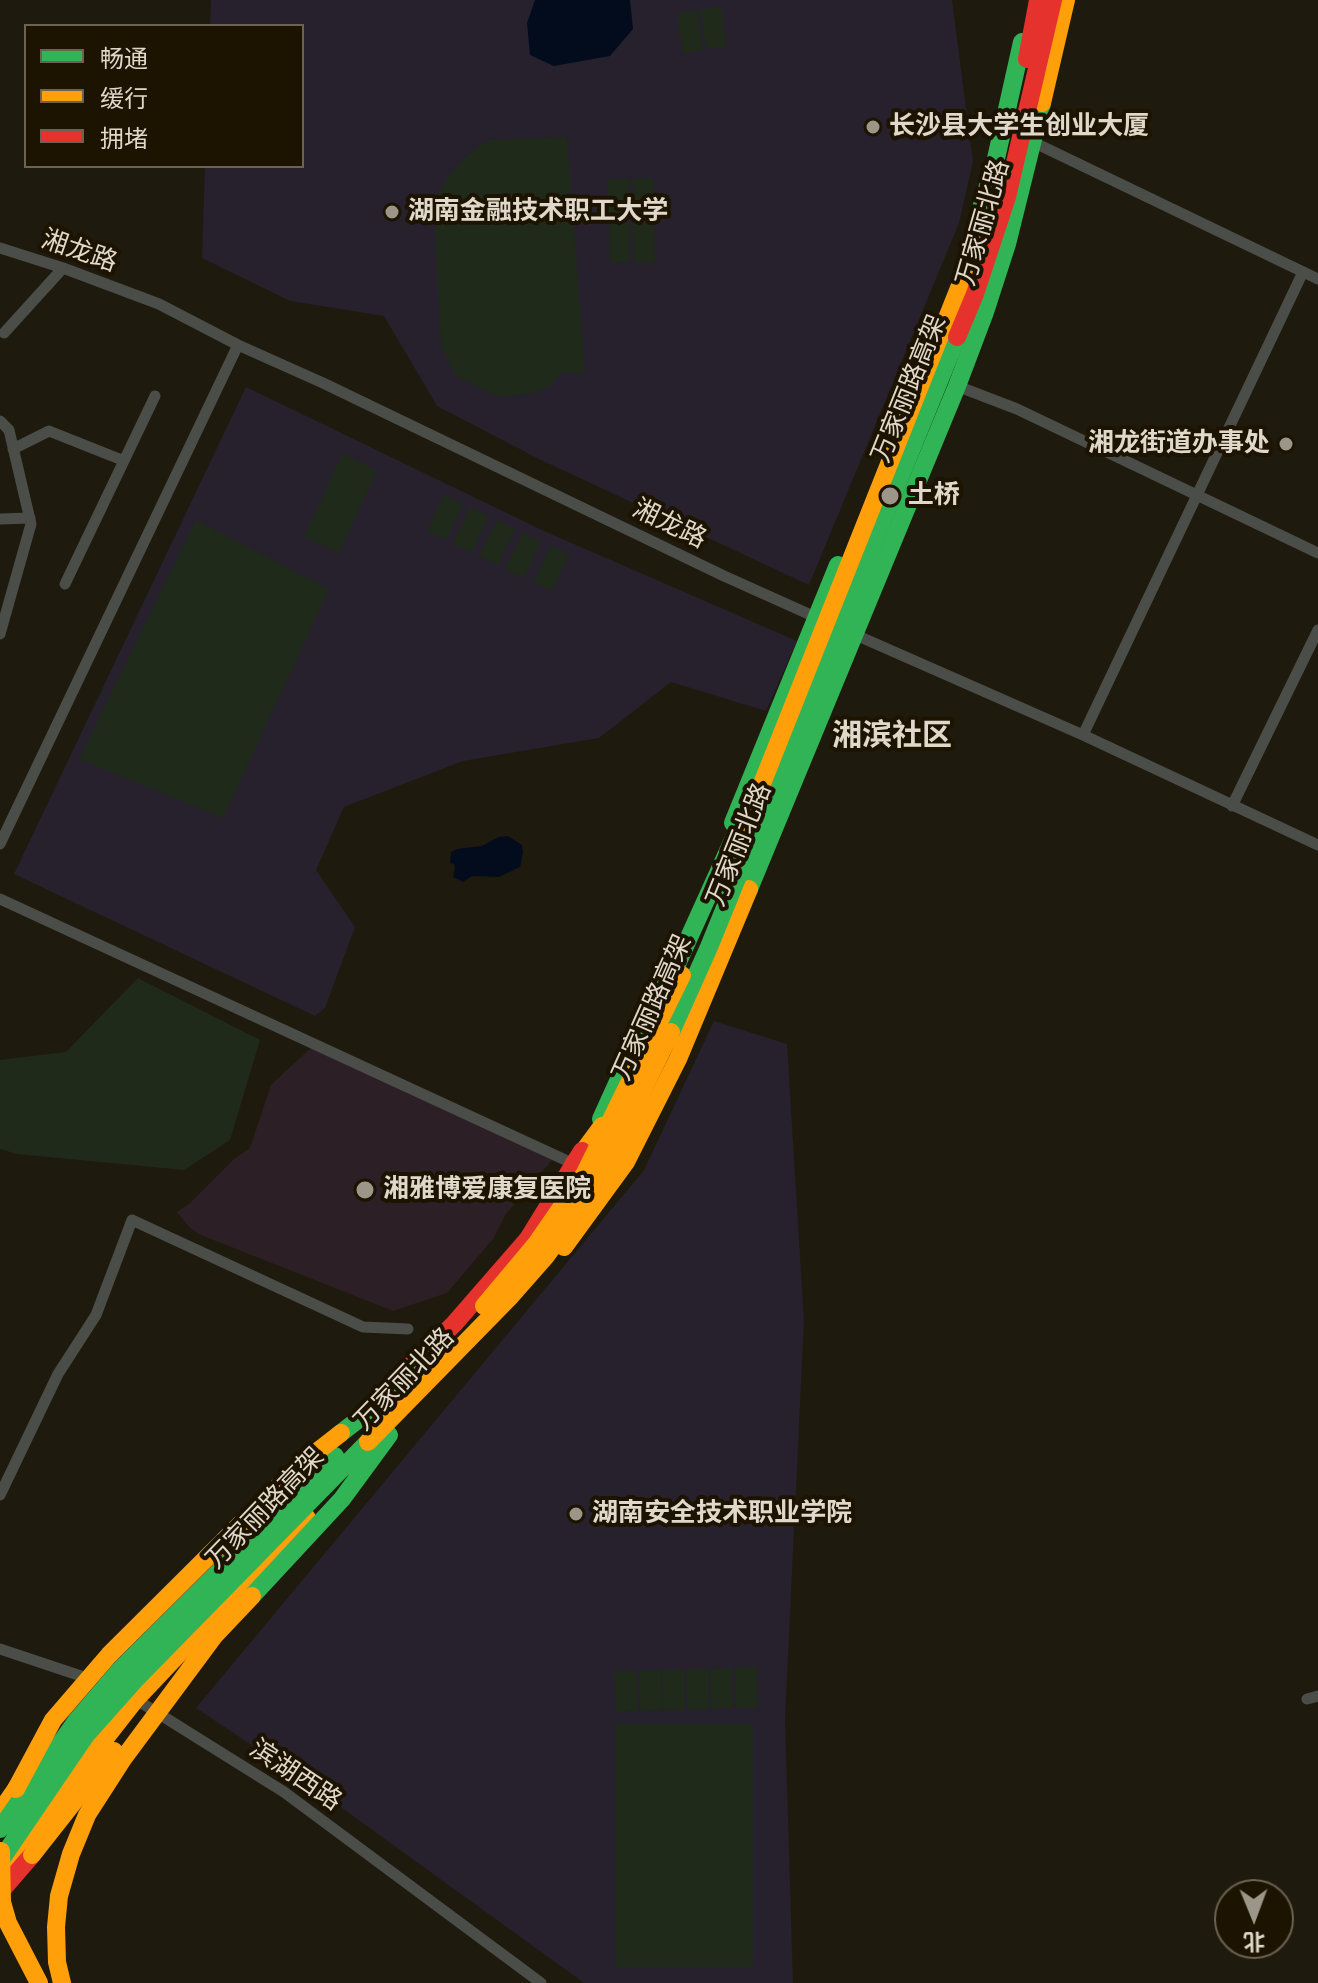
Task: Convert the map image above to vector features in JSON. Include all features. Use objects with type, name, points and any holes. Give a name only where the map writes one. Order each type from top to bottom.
[{"type":"main road","name":"万家丽北路","points":[[0,1812],[94,1681],[454,1324],[528,1239],[600,1121],[712,874],[976,227],[1013,88],[1031,0]]},
{"type":"main road","name":"万家丽路高架","points":[[0,1861],[95,1724],[427,1374],[536,1244],[585,1173],[721,889],[996,195],[1038,0]]},
{"type":"main road","name":"万家丽路高架","points":[[0,1829],[77,1720],[119,1671],[546,1256],[595,1188],[659,1059],[731,895],[975,294],[1007,197],[1053,0]]},
{"type":"main road","name":"万家丽北路","points":[[0,1882],[29,1836],[136,1699],[508,1312],[585,1219],[626,1162],[695,1020],[957,386],[1007,244],[1066,0]]},
{"type":"main road","points":[[574,1164],[605,1122],[776,747]]},
{"type":"main road","points":[[0,1892],[167,1685],[342,1499],[427,1374]]},
{"type":"main road","points":[[39,1983],[8,1923],[2,1902],[1,1838],[21,1777],[53,1720],[109,1655],[300,1465],[427,1374]]},
{"type":"main road","points":[[62,1983],[57,1962],[59,1896],[87,1815],[123,1759],[215,1635]]},
{"type":"street","points":[[1033,142],[1318,279]]},
{"type":"street","name":"湘龙路","points":[[0,248],[159,304],[238,345],[724,576],[1083,735],[1318,845]]},
{"type":"street","points":[[4,333],[63,268]]},
{"type":"street","points":[[1083,735],[1303,272]]},
{"type":"street","points":[[0,844],[238,345]]},
{"type":"street","points":[[957,386],[1017,409],[1318,553]]},
{"type":"street","points":[[65,584],[155,396]]},
{"type":"street","points":[[0,421],[9,430],[31,524],[0,634]]},
{"type":"street","points":[[13,449],[49,431],[122,460]]},
{"type":"street","points":[[0,519],[30,518]]},
{"type":"street","points":[[1232,806],[1318,630]]},
{"type":"street","points":[[0,899],[574,1164]]},
{"type":"street","points":[[0,1495],[58,1374],[96,1315],[132,1220],[363,1327],[408,1329]]},
{"type":"street","name":"滨湖西路","points":[[0,1649],[94,1681],[136,1699],[284,1792],[541,1983]]},
{"type":"shaded area","points":[[211,0],[952,0],[973,162],[959,223],[809,585],[539,459],[437,406],[384,316],[290,301],[202,258],[205,168],[304,168],[304,24],[210,24]]},
{"type":"shaded area","points":[[246,387],[544,531],[797,641],[766,711],[671,682],[599,738],[463,761],[344,807],[316,870],[355,927],[325,1008],[315,1016],[14,874]]},
{"type":"shaded area","name":"湖南安全技术职业学院","points":[[714,1021],[787,1044],[804,1321],[785,1719],[793,1983],[584,1983],[295,1774],[196,1708],[644,1170]]},
{"type":"shaded area","name":"湘雅博爱康复医院","points":[[314,1045],[553,1159],[506,1214],[493,1239],[447,1293],[393,1311],[201,1235],[189,1227],[177,1212],[250,1148],[271,1085]]},
{"type":"green space","points":[[721,7],[727,46],[706,49],[700,10]]},
{"type":"green space","points":[[697,10],[703,50],[683,53],[677,14]]},
{"type":"green space","points":[[567,137],[585,374],[563,372],[551,385],[535,393],[499,397],[455,376],[441,345],[434,209],[443,183],[463,159],[487,140]]},
{"type":"green space","points":[[633,178],[653,178],[654,218],[633,218]]},
{"type":"green space","points":[[608,179],[629,179],[629,218],[608,219]]},
{"type":"green space","points":[[609,223],[630,223],[630,262],[610,263]]},
{"type":"green space","points":[[633,223],[654,223],[655,262],[634,263]]},
{"type":"green space","points":[[342,454],[377,470],[339,553],[304,537]]},
{"type":"green space","points":[[444,495],[463,504],[446,540],[427,531]]},
{"type":"green space","points":[[470,507],[489,516],[472,552],[453,544]]},
{"type":"green space","points":[[196,520],[329,589],[223,818],[79,759]]},
{"type":"green space","points":[[497,520],[515,529],[498,565],[479,556]]},
{"type":"green space","points":[[523,533],[541,542],[524,578],[505,569]]},
{"type":"green space","points":[[551,546],[569,555],[552,591],[533,582]]},
{"type":"green space","points":[[138,978],[260,1040],[230,1140],[184,1170],[17,1154],[0,1149],[0,1060],[66,1052]]},
{"type":"green space","points":[[757,1667],[758,1708],[736,1708],[735,1668]]},
{"type":"green space","points":[[732,1668],[733,1708],[711,1709],[710,1669]]},
{"type":"green space","points":[[686,1669],[708,1669],[709,1709],[687,1710]]},
{"type":"green space","points":[[661,1670],[662,1710],[640,1711],[639,1671]]},
{"type":"green space","points":[[662,1670],[684,1670],[685,1710],[663,1710]]},
{"type":"green space","points":[[614,1671],[636,1671],[638,1711],[616,1712]]},
{"type":"green space","points":[[616,1724],[753,1724],[753,1967],[616,1967]]},
{"type":"water","points":[[535,0],[630,0],[633,29],[610,56],[554,66],[530,55],[527,23]]},
{"type":"water","points":[[508,836],[522,845],[520,867],[499,877],[472,876],[463,882],[453,877],[455,868],[450,863],[451,852],[482,846]]},
{"type":"traffic: fast","points":[[972,238],[995,163],[1022,42]]},
{"type":"traffic: fast","points":[[749,889],[985,312],[1007,244],[1042,103]]},
{"type":"traffic: fast","points":[[671,1032],[709,947],[957,337]]},
{"type":"traffic: fast","points":[[733,823],[838,565]]},
{"type":"traffic: fast","points":[[668,984],[747,809]]},
{"type":"traffic: fast","points":[[601,1119],[670,967]]},
{"type":"traffic: fast","points":[[341,1433],[422,1370]]},
{"type":"traffic: fast","points":[[252,1596],[342,1499],[389,1435]]},
{"type":"traffic: fast","points":[[0,1861],[86,1735],[134,1681],[368,1442]]},
{"type":"traffic: fast","points":[[0,1829],[77,1720],[119,1671],[335,1456]]},
{"type":"traffic: slow","points":[[1042,103],[1066,0]]},
{"type":"traffic: slow","points":[[746,824],[984,225]]},
{"type":"traffic: slow","points":[[564,1247],[626,1162],[678,1059],[749,889]]},
{"type":"traffic: slow","points":[[484,1306],[536,1244],[585,1173],[682,975]]},
{"type":"traffic: slow","points":[[368,1442],[546,1256],[595,1188],[671,1032]]},
{"type":"traffic: slow","points":[[574,1164],[602,1126]]},
{"type":"traffic: slow","points":[[16,1789],[53,1720],[109,1655],[300,1465],[341,1433]]},
{"type":"traffic: slow","points":[[0,1882],[29,1836],[136,1699],[307,1518]]},
{"type":"traffic: slow","points":[[62,1983],[57,1962],[59,1896],[87,1815],[123,1759],[215,1635],[252,1596]]},
{"type":"traffic: slow","points":[[32,1855],[114,1751]]},
{"type":"traffic: slow","points":[[0,1812],[23,1779]]},
{"type":"traffic: slow","points":[[1,1851],[2,1902],[8,1923],[39,1983]]},
{"type":"traffic: jam","points":[[1027,59],[1038,0]]},
{"type":"traffic: jam","points":[[957,337],[975,294],[1007,197],[1053,0]]},
{"type":"traffic: jam","points":[[392,1384],[454,1324],[528,1239],[582,1151]]},
{"type":"traffic: jam","points":[[0,1892],[32,1855]]},
{"type":"place","name":"长沙县大学生创业大厦","points":[[873,127]]},
{"type":"place","name":"湖南金融技术职工大学","points":[[392,212]]},
{"type":"place","name":"湘龙街道办事处","points":[[1286,444]]},
{"type":"place","name":"土桥","points":[[890,496]]},
{"type":"place","name":"湘雅博爱康复医院","points":[[365,1190]]},
{"type":"place","name":"湖南安全技术职业学院","points":[[576,1514]]},
{"type":"district","name":"湘滨社区","points":[[892,737]]}]
